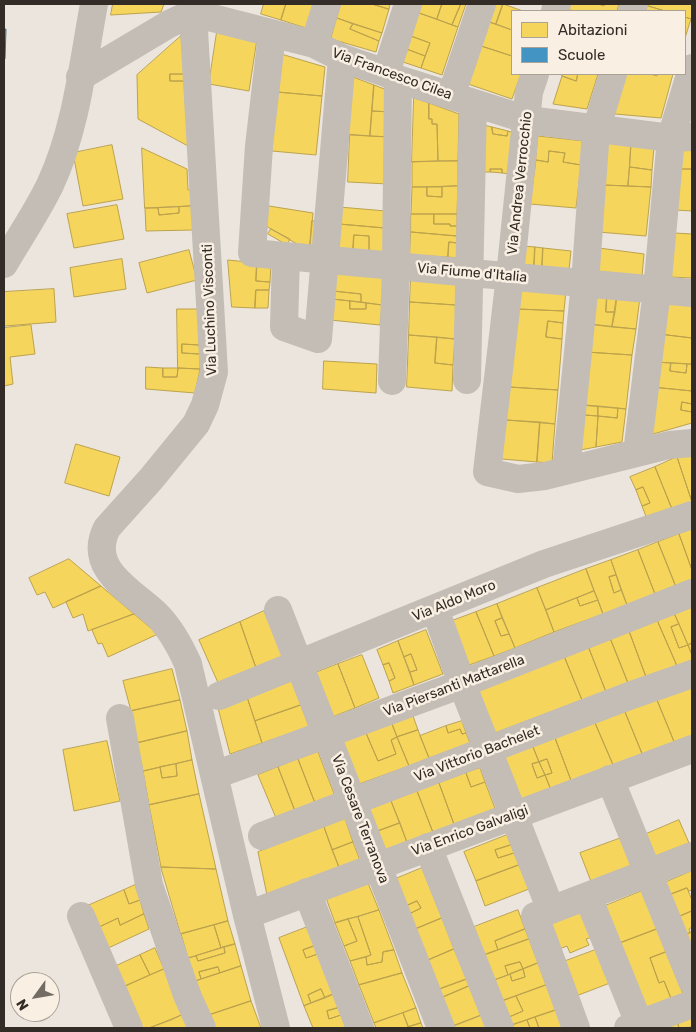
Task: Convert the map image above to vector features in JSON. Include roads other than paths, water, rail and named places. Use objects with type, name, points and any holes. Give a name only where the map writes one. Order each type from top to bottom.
[{"type":"street","points":[[4,264],[50,185],[61,154],[76,101],[94,4]]},
{"type":"street","points":[[314,44],[327,4]]},
{"type":"street","points":[[392,381],[396,267],[392,76],[408,4]]},
{"type":"street","points":[[467,380],[470,273],[462,100],[482,4]]},
{"type":"street","points":[[80,77],[169,24],[193,13]]},
{"type":"street","name":"Via Francesco Cilea","points":[[193,13],[314,44],[342,58],[392,76],[528,120],[596,130],[682,137]]},
{"type":"street","name":"Via Luchino Visconti","points":[[193,13],[214,372],[205,406],[196,424],[107,528],[101,546],[103,562],[108,570],[158,616],[181,648],[192,679],[247,915],[276,1028]]},
{"type":"street","name":"Via Fiume d'Italia","points":[[272,34],[259,146],[252,253],[692,293]]},
{"type":"street","points":[[286,256],[284,327],[318,339],[342,58]]},
{"type":"street","points":[[637,453],[657,290],[692,68]]},
{"type":"street","name":"Via Andrea Verrocchio","points":[[535,75],[529,92],[528,120],[487,472],[518,479],[544,476],[566,470]]},
{"type":"street","points":[[613,75],[596,130],[585,283],[566,470],[669,445],[692,443]]},
{"type":"street","points":[[4,228],[31,186],[61,154]]},
{"type":"street","name":"Via Aldo Moro","points":[[219,696],[544,564],[692,515]]},
{"type":"street","name":"Via Piersanti Mattarella","points":[[215,775],[462,684],[692,593]]},
{"type":"street","points":[[435,609],[462,684],[514,815],[576,1028]]},
{"type":"street","name":"Via Cesare Terranova","points":[[278,610],[441,1028]]},
{"type":"street","name":"Via Vittorio Bachelet","points":[[262,836],[629,696],[692,674]]},
{"type":"street","points":[[120,718],[149,885],[187,995],[202,1028]]},
{"type":"street","name":"Via Enrico Galvaligi","points":[[247,915],[692,749]]},
{"type":"street","points":[[610,779],[692,981]]},
{"type":"street","points":[[428,847],[500,1028]]},
{"type":"street","points":[[543,913],[692,856]]},
{"type":"street","points":[[307,892],[360,1028]]},
{"type":"street","points":[[588,896],[636,1027],[692,1004]]},
{"type":"street","points":[[81,916],[129,1028]]}]
